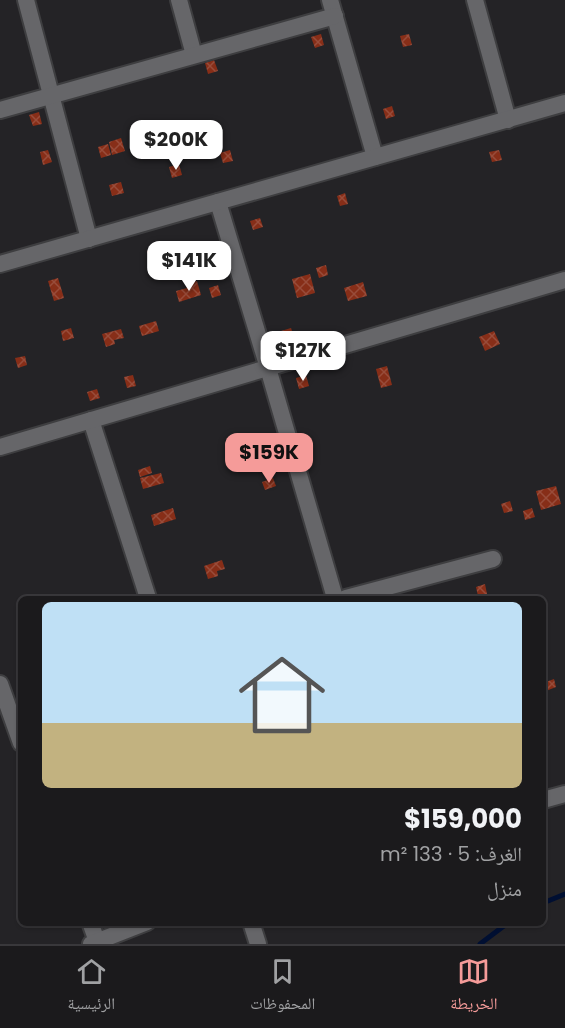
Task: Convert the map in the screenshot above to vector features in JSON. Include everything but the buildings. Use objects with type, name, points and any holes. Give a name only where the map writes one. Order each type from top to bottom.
[{"type":"street","points":[[26,0],[89,238]]},
{"type":"street","points":[[179,0],[194,56]]},
{"type":"street","points":[[475,0],[508,120]]},
{"type":"street","points":[[0,110],[194,56],[333,8],[375,157]]},
{"type":"street","points":[[0,264],[565,103]]},
{"type":"street","points":[[218,202],[334,596]]},
{"type":"street","points":[[0,447],[565,280]]},
{"type":"street","points":[[91,420],[147,596]]},
{"type":"street","points":[[354,596],[493,559]]},
{"type":"street","points":[[18,695],[1,695],[18,736]]},
{"type":"street","points":[[546,799],[565,794]]},
{"type":"street","points":[[91,926],[96,944],[138,926]]},
{"type":"street","points":[[252,926],[258,944]]},
{"type":"waterway","points":[[546,902],[565,894]]},
{"type":"waterway","points":[[480,944],[504,926]]}]
